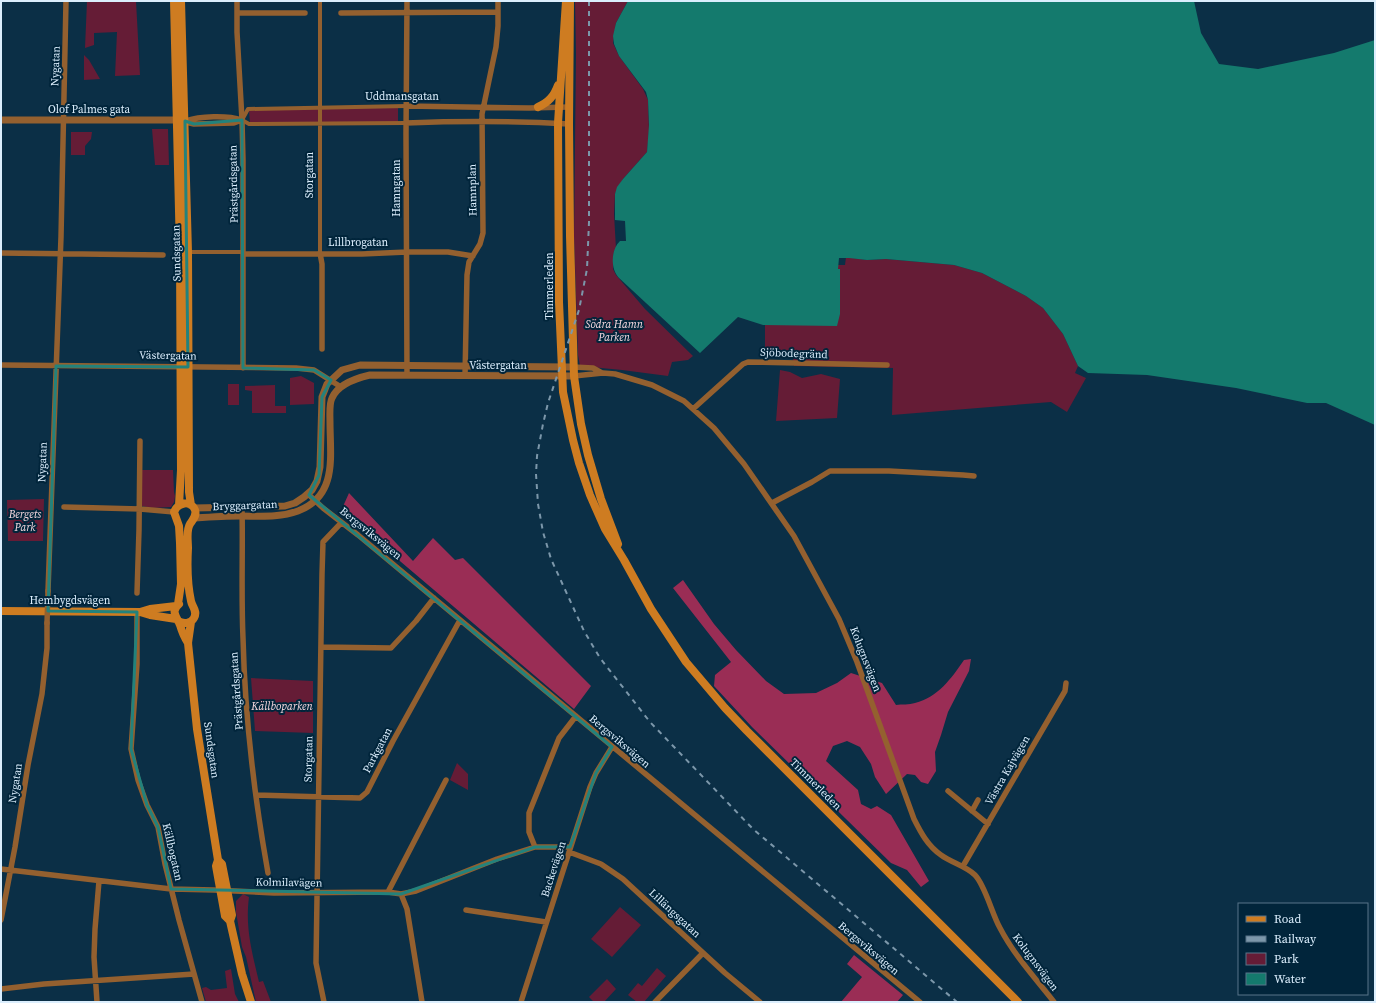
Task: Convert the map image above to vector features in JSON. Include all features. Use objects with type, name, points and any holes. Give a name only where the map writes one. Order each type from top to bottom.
[{"type":"main road","name":"Sundsgatan","points":[[174,1],[181,121]]},
{"type":"main road","name":"Sundsgatan","points":[[179,505],[184,367],[180,253],[182,1]]},
{"type":"main road","name":"Timmerleden","points":[[566,1],[558,124],[561,367],[566,410],[579,463],[590,495],[605,529],[651,609],[686,662],[725,708],[746,731],[1018,1002]]},
{"type":"main road","name":"Timmerleden","points":[[570,1],[570,282],[573,372],[581,424],[588,455],[601,499],[624,560]]},
{"type":"main road","points":[[538,107],[549,101],[554,96],[561,79]]},
{"type":"main road","name":"Sundsgatan","points":[[184,367],[189,398],[190,492],[193,507],[192,520],[188,533],[187,571],[191,604],[195,611],[194,618],[191,622],[188,643],[199,744],[218,860],[216,866],[224,890],[225,916],[230,921],[242,974],[251,1002]]},
{"type":"main road","points":[[174,512],[179,505],[184,504],[193,507]]},
{"type":"main road","name":"Sundsgatan","points":[[174,512],[175,518],[178,522],[181,584],[177,605],[174,611],[182,633],[188,643]]},
{"type":"main road","points":[[178,522],[183,524],[192,520]]},
{"type":"main road","points":[[177,605],[186,602],[191,604]]},
{"type":"main road","name":"Hembygdsvägen","points":[[138,612],[177,605]]},
{"type":"main road","name":"Hembygdsvägen","points":[[1,611],[138,612],[177,620]]},
{"type":"main road","points":[[177,620],[183,623],[191,622]]},
{"type":"street","name":"Nygatan","points":[[1,920],[42,694],[47,648],[60,254],[66,1]]},
{"type":"street","name":"Prästgårdsgatan","points":[[237,1],[236,32],[242,120],[244,253],[243,368]]},
{"type":"street","name":"Storgatan","points":[[320,1],[320,253],[322,264],[322,349]]},
{"type":"street","name":"Hamngatan","points":[[407,1],[407,375]]},
{"type":"street","name":"Hamnplan","points":[[465,376],[467,275],[472,256],[480,244],[482,233],[481,123],[496,47],[498,1]]},
{"type":"street","points":[[341,13],[498,12]]},
{"type":"street","points":[[237,13],[305,13]]},
{"type":"street","name":"Uddmansgatan","points":[[242,120],[248,109],[406,106],[529,108],[569,107]]},
{"type":"street","points":[[181,121],[194,118],[234,118],[242,120],[248,124],[406,123],[452,121],[481,123],[517,121],[569,124]]},
{"type":"street","name":"Olof Palmes gata","points":[[1,120],[181,121]]},
{"type":"street","name":"Lillbrogatan","points":[[191,252],[362,254],[448,252],[472,256]]},
{"type":"street","points":[[1,253],[163,255]]},
{"type":"street","name":"Sjöbodegränd","points":[[693,408],[743,364],[748,362],[887,365]]},
{"type":"street","name":"Västergatan","points":[[331,380],[342,370],[360,365],[561,367],[573,372]]},
{"type":"street","name":"Västergatan","points":[[1,366],[296,368],[314,370],[341,387],[352,380],[370,375],[562,377],[573,372]]},
{"type":"street","name":"Kolugnsvägen","points":[[573,372],[615,374],[652,385],[684,401],[714,428],[744,464],[772,503],[799,545],[839,619],[858,662],[914,819],[927,843],[942,856],[963,866],[976,876],[985,893],[994,916],[1012,948],[1054,1002]]},
{"type":"street","points":[[309,493],[317,481],[320,467],[322,397],[327,384],[331,380]]},
{"type":"street","points":[[316,501],[325,489],[328,480],[330,468],[330,416],[332,397],[341,387]]},
{"type":"street","points":[[137,593],[140,509],[140,442]]},
{"type":"street","points":[[772,503],[830,471],[889,471],[963,474],[974,476]]},
{"type":"street","name":"Bryggargatan","points":[[193,507],[290,505],[301,500],[309,493]]},
{"type":"street","name":"Bergsviksvägen","points":[[309,493],[341,523],[358,535],[920,1002]]},
{"type":"street","name":"Bryggargatan","points":[[192,520],[242,516],[284,515],[306,508],[316,501]]},
{"type":"street","points":[[64,507],[140,509],[174,512]]},
{"type":"street","name":"Prästgårdsgatan","points":[[242,507],[243,638],[248,724],[261,835],[268,873]]},
{"type":"street","name":"Storgatan","points":[[324,1002],[316,963],[323,542],[341,523]]},
{"type":"street","points":[[321,647],[391,648],[416,621],[434,598]]},
{"type":"street","name":"Källbogatan","points":[[138,612],[137,664],[131,750],[142,793],[158,827],[171,889],[202,1002]]},
{"type":"street","name":"Parkgatan","points":[[256,795],[360,798],[367,792],[393,741],[460,620]]},
{"type":"street","name":"Västra Kajvägen","points":[[963,866],[1065,691],[1066,683]]},
{"type":"street","points":[[535,847],[529,832],[530,813],[559,738],[576,716]]},
{"type":"street","name":"Backevägen","points":[[522,1002],[569,850],[596,773],[612,747]]},
{"type":"street","points":[[388,892],[446,780]]},
{"type":"street","points":[[948,791],[988,824]]},
{"type":"street","points":[[972,811],[978,800]]},
{"type":"street","name":"Kolmilavägen","points":[[1,869],[171,889],[317,893],[388,892],[401,894],[416,891],[497,859],[535,847],[569,850]]},
{"type":"street","name":"Lillängsgatan","points":[[569,850],[601,864],[622,879],[703,953],[760,1002]]},
{"type":"street","points":[[97,1002],[94,957],[99,881]]},
{"type":"street","points":[[401,894],[407,909],[422,1002]]},
{"type":"street","points":[[466,910],[546,922]]},
{"type":"street","points":[[655,1002],[703,953]]},
{"type":"street","points":[[1,989],[96,980],[194,974]]},
{"type":"highlighted area","points":[[242,120],[243,368],[314,370],[331,380],[322,397],[319,475],[309,495],[612,747],[596,773],[570,847],[535,847],[401,894],[171,889],[158,827],[147,805],[131,749],[137,612],[48,611],[54,423],[56,366],[188,367],[185,121],[194,124]]},
{"type":"green space","points":[[87,1],[136,1],[140,75],[115,76],[117,32],[94,33],[94,45],[85,48]]},
{"type":"green space","name":"Södra Hamn Parken","points":[[575,1],[628,1],[616,23],[613,43],[619,56],[643,89],[648,100],[649,131],[647,152],[623,179],[615,194],[614,214],[616,249],[614,251],[613,269],[616,275],[645,309],[693,356],[688,360],[672,362],[668,376],[580,366],[578,355],[574,236],[576,54]]},
{"type":"green space","points":[[84,55],[89,60],[100,79],[84,80]]},
{"type":"green space","points":[[398,107],[398,122],[250,123],[249,110]]},
{"type":"green space","points":[[152,129],[168,129],[169,165],[155,165]]},
{"type":"green space","points":[[71,132],[92,132],[91,139],[85,146],[85,155],[71,155]]},
{"type":"green space","points":[[846,257],[867,260],[886,259],[954,265],[982,273],[1026,296],[1043,308],[1063,334],[1078,366],[1075,373],[1086,378],[1067,412],[1051,402],[892,415],[893,368],[794,366],[793,358],[765,357],[765,323],[836,265],[845,265]]},
{"type":"green space","points":[[780,370],[790,372],[802,378],[821,374],[840,379],[837,418],[776,421]]},
{"type":"green space","points":[[301,376],[314,383],[314,404],[290,405],[290,378]]},
{"type":"green space","points":[[228,384],[239,384],[239,405],[228,405]]},
{"type":"green space","points":[[275,385],[275,406],[286,406],[286,413],[252,413],[252,391],[245,390],[245,386]]},
{"type":"green space","points":[[140,470],[173,470],[175,496],[171,507],[153,508],[142,506]]},
{"type":"green space","name":"Bergets Park","points":[[44,499],[43,541],[8,541],[7,500]]},
{"type":"green space","name":"Källboparken","points":[[251,678],[313,681],[313,733],[255,731]]},
{"type":"green space","points":[[457,763],[468,774],[468,790],[450,780]]},
{"type":"green space","points":[[243,894],[249,897],[249,930],[259,982],[263,981],[271,1002],[256,1002],[246,957],[242,947],[236,912],[236,901]]},
{"type":"green space","points":[[620,907],[641,925],[612,957],[591,939]]},
{"type":"green space","points":[[657,968],[666,976],[644,1002],[637,1002],[628,995],[638,983],[642,986]]},
{"type":"green space","points":[[231,969],[235,994],[239,1002],[206,1002],[202,988],[206,987],[211,990],[227,988],[225,971]]},
{"type":"green space","points":[[607,979],[616,989],[604,1002],[594,1002],[589,997]]},
{"type":"shaded area","points":[[349,493],[413,561],[433,538],[455,560],[463,558],[591,686],[574,709],[341,511]]},
{"type":"shaded area","points":[[683,580],[714,624],[736,650],[766,681],[784,694],[816,693],[837,683],[851,673],[882,683],[896,705],[913,704],[937,692],[949,680],[964,660],[971,659],[969,671],[948,712],[935,752],[936,771],[928,784],[921,782],[915,775],[907,774],[886,794],[875,777],[871,764],[860,747],[847,741],[833,746],[826,761],[858,790],[861,804],[871,809],[877,806],[891,815],[929,881],[921,887],[907,870],[891,863],[752,727],[714,686],[715,675],[731,662],[673,588]]},
{"type":"shaded area","points":[[854,955],[903,995],[897,1002],[841,1002],[862,977],[847,964]]},
{"type":"water","points":[[628,1],[1194,1],[1201,33],[1219,64],[1258,69],[1334,53],[1375,40],[1375,425],[1326,403],[1307,403],[1236,388],[1147,375],[1088,373],[1078,366],[1063,334],[1043,308],[1026,296],[982,273],[954,265],[886,259],[867,260],[839,258],[840,314],[837,326],[763,325],[738,317],[700,353],[619,278],[614,270],[613,254],[615,249],[620,241],[626,241],[625,221],[615,220],[615,194],[617,187],[623,179],[647,152],[649,125],[648,100],[646,92],[619,56],[614,44],[613,36],[616,23]]},
{"type":"railway","points":[[589,1],[589,222],[587,269],[579,310],[548,403],[537,456],[536,474],[538,504],[543,532],[551,559],[584,631],[600,658],[650,722],[753,829],[957,1002]]}]
